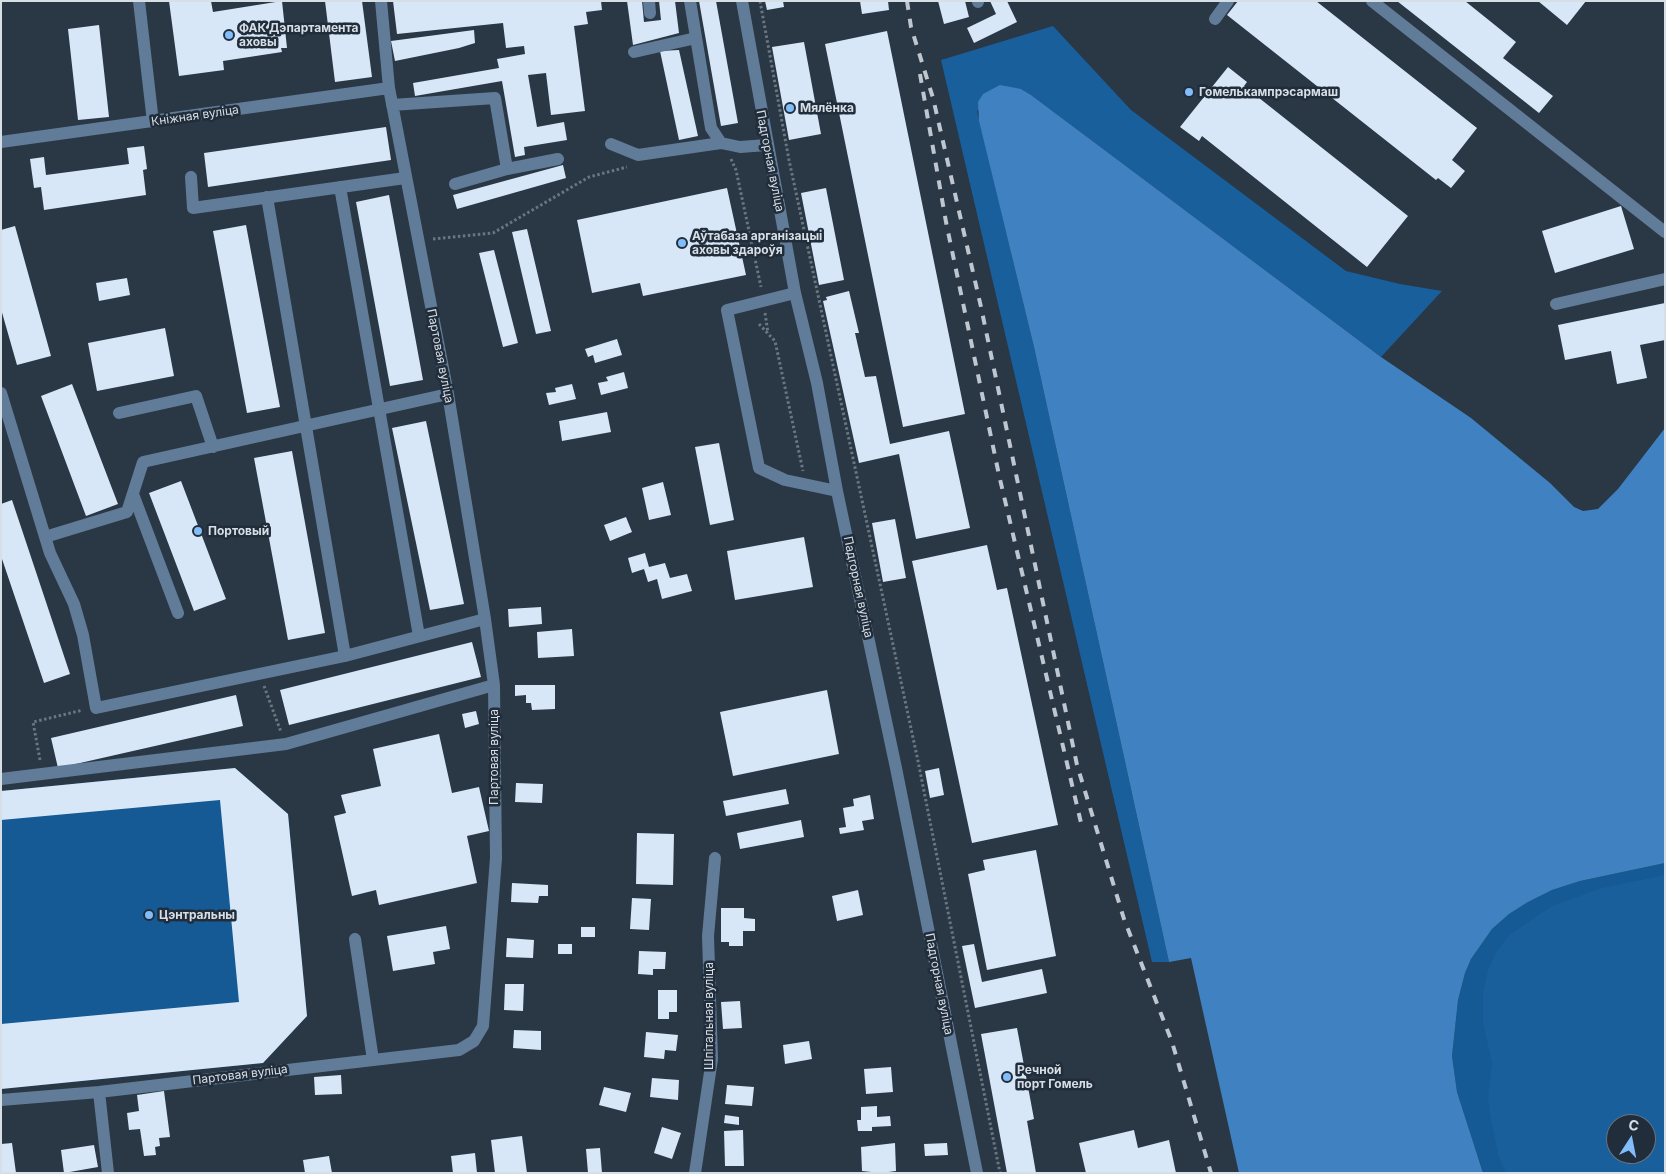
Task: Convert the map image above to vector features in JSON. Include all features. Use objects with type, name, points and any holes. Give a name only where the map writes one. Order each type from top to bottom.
[{"type":"street","points":[[139,1],[153,122]]},
{"type":"street","name":"Партовая вуліца","points":[[1,1100],[99,1092],[459,1050],[474,1041],[483,1026],[496,858],[494,685],[448,394],[389,88],[381,1]]},
{"type":"street","points":[[690,1],[711,128],[721,143]]},
{"type":"street","name":"Падгорная вуліца","points":[[742,1],[766,145],[795,294],[817,383],[837,491],[896,768],[977,1173]]},
{"type":"street","points":[[1215,18],[1228,1]]},
{"type":"street","points":[[1372,1],[1665,232]]},
{"type":"street","points":[[634,52],[696,38]]},
{"type":"street","name":"Кніжная вуліца","points":[[1,142],[389,88]]},
{"type":"street","points":[[392,105],[495,98],[507,169]]},
{"type":"street","points":[[611,144],[638,155],[721,143],[740,147],[766,145]]},
{"type":"street","points":[[454,184],[507,169],[558,159]]},
{"type":"street","points":[[190,177],[193,208],[405,178]]},
{"type":"street","points":[[340,187],[419,636]]},
{"type":"street","points":[[267,197],[345,656]]},
{"type":"street","points":[[1556,304],[1665,279]]},
{"type":"street","points":[[795,294],[727,310],[759,468],[785,480],[837,491]]},
{"type":"street","points":[[1,393],[50,553],[74,604],[83,635],[96,708],[345,656],[485,619]]},
{"type":"street","points":[[45,537],[127,512],[143,462],[448,394]]},
{"type":"street","points":[[119,413],[196,396],[212,447]]},
{"type":"street","points":[[133,494],[178,613]]},
{"type":"street","points":[[1,779],[286,744],[494,685]]},
{"type":"street","name":"Шпітальная вуліца","points":[[695,1173],[712,1059],[708,936],[715,858]]},
{"type":"street","points":[[355,940],[373,1060]]},
{"type":"street","points":[[99,1092],[108,1173]]},
{"type":"path","points":[[760,1],[790,160],[918,761],[1000,1173]]},
{"type":"path","points":[[730,157],[736,170],[764,301],[768,333]]},
{"type":"path","points":[[417,241],[494,232],[589,177],[636,165]]},
{"type":"path","points":[[759,324],[775,341],[804,476]]},
{"type":"path","points":[[260,674],[286,744]]},
{"type":"path","points":[[43,773],[33,722],[96,708]]},
{"type":"shaded area","points":[[1053,26],[1131,110],[1346,271],[1400,284],[1442,291],[1381,357],[1031,95],[1021,89],[977,111],[1034,347],[1169,962],[1152,962],[941,60]]},
{"type":"shaded area","points":[[1000,85],[1021,89],[1031,95],[1381,357],[1471,418],[1550,483],[1574,507],[1583,511],[1598,509],[1618,489],[1665,428],[1665,863],[1580,881],[1552,890],[1509,914],[1492,929],[1471,959],[1458,1000],[1452,1056],[1457,1092],[1483,1173],[1239,1173],[1191,958],[1169,962],[1034,347],[979,121],[978,102],[983,94]]},
{"type":"shaded area","name":"Цэнтральны","points":[[235,768],[288,814],[307,1016],[263,1063],[1,1089],[1,791]]},
{"type":"shaded area","points":[[1665,863],[1665,1173],[1483,1173],[1457,1092],[1452,1056],[1458,1000],[1471,959],[1492,929],[1509,914],[1552,890],[1580,881]]},
{"type":"shaded area","points":[[1665,875],[1665,1173],[1506,1173],[1498,1154],[1490,1114],[1488,1097],[1492,1064],[1483,1022],[1483,993],[1488,970],[1497,951],[1509,935],[1552,906],[1602,888]]},
{"type":"building","name":"ФАК Дэпартамента аховы","points":[[169,1],[211,1],[213,12],[282,1],[287,48],[281,48],[282,52],[223,61],[224,70],[179,76]]},
{"type":"building","points":[[325,1],[362,1],[372,77],[335,82]]},
{"type":"building","points":[[393,1],[601,1],[602,10],[586,12],[588,24],[574,26],[585,111],[551,115],[546,73],[528,75],[537,127],[564,122],[567,140],[524,147],[525,155],[515,157],[502,81],[415,96],[413,83],[499,68],[497,59],[525,54],[524,46],[506,48],[503,23],[397,34]]},
{"type":"building","points":[[627,1],[642,1],[644,22],[661,20],[659,1],[675,1],[679,33],[633,45]]},
{"type":"building","points":[[699,1],[716,1],[738,123],[721,126]]},
{"type":"building","points":[[765,1],[783,1],[784,7],[767,10]]},
{"type":"building","points":[[860,1],[888,1],[889,10],[862,14]]},
{"type":"building","points":[[938,1],[965,1],[969,17],[944,24]]},
{"type":"building","points":[[990,1],[1007,1],[1017,22],[974,43],[967,28],[996,14]]},
{"type":"building","points":[[1238,1],[1316,1],[1477,128],[1452,160],[1465,171],[1451,188],[1438,178],[1436,180],[1227,15]]},
{"type":"building","points":[[1397,1],[1465,1],[1516,42],[1503,58],[1553,96],[1539,113]]},
{"type":"building","points":[[1538,1],[1586,1],[1567,25]]},
{"type":"building","points":[[99,25],[109,117],[78,120],[68,29]]},
{"type":"building","points":[[474,30],[475,43],[395,61],[391,41]]},
{"type":"building","points":[[887,31],[965,414],[903,427],[825,44]]},
{"type":"building","points":[[804,42],[821,134],[789,140],[772,47]]},
{"type":"building","points":[[679,50],[698,136],[679,140],[660,51]]},
{"type":"building","points":[[1228,67],[1247,82],[1244,86],[1408,216],[1367,267],[1202,136],[1199,141],[1180,127]]},
{"type":"building","points":[[386,127],[391,160],[208,187],[204,153]]},
{"type":"building","points":[[144,146],[147,169],[143,170],[146,195],[44,210],[41,187],[34,188],[30,159],[44,157],[46,175],[129,164],[127,148]]},
{"type":"building","points":[[563,165],[566,178],[457,209],[453,195]]},
{"type":"building","points":[[727,188],[746,275],[643,296],[640,283],[592,293],[577,220]]},
{"type":"building","points":[[826,188],[844,280],[819,285],[801,193]]},
{"type":"building","points":[[389,195],[423,380],[390,386],[356,202]]},
{"type":"building","points":[[1621,206],[1634,249],[1555,273],[1542,231]]},
{"type":"building","points":[[246,225],[280,407],[247,413],[213,231]]},
{"type":"building","points":[[15,226],[51,356],[17,365],[1,309],[1,230]]},
{"type":"building","points":[[527,229],[551,331],[536,334],[512,232]]},
{"type":"building","points":[[494,250],[518,343],[503,347],[479,253]]},
{"type":"building","points":[[127,278],[130,295],[99,301],[96,283]]},
{"type":"building","points":[[849,291],[859,333],[855,333],[865,377],[876,376],[890,444],[949,431],[970,528],[916,539],[899,454],[859,463],[823,301],[827,300],[826,297]]},
{"type":"building","points":[[1665,303],[1665,340],[1640,345],[1647,378],[1617,384],[1611,351],[1565,360],[1558,325]]},
{"type":"building","points":[[165,328],[174,376],[97,391],[88,343]]},
{"type":"building","points":[[617,339],[622,355],[595,363],[593,355],[588,357],[585,349]]},
{"type":"building","points":[[624,372],[628,388],[601,395],[598,383],[608,381],[606,377]]},
{"type":"building","points":[[72,384],[118,504],[86,516],[41,396]]},
{"type":"building","points":[[572,384],[576,399],[549,405],[546,393],[556,392],[555,388]]},
{"type":"building","points":[[607,412],[611,432],[562,441],[559,421]]},
{"type":"building","points":[[426,421],[464,604],[430,610],[392,428]]},
{"type":"building","points":[[719,443],[734,520],[710,525],[695,447]]},
{"type":"building","points":[[292,451],[325,633],[288,640],[254,458]]},
{"type":"building","points":[[181,481],[226,599],[194,611],[149,493]]},
{"type":"building","points":[[663,482],[671,515],[649,520],[642,488]]},
{"type":"building","points":[[12,500],[70,674],[44,683],[1,556],[1,504]]},
{"type":"building","points":[[626,517],[632,532],[610,541],[604,525]]},
{"type":"building","points":[[895,519],[906,578],[883,582],[872,523]]},
{"type":"building","points":[[804,537],[813,587],[735,600],[727,551]]},
{"type":"building","points":[[987,545],[997,590],[1007,588],[1058,825],[972,843],[912,561]]},
{"type":"building","points":[[645,553],[649,567],[665,563],[670,578],[687,574],[692,591],[662,599],[657,579],[648,582],[644,569],[632,573],[628,558]]},
{"type":"building","points":[[541,607],[542,624],[509,627],[508,609]]},
{"type":"building","points":[[572,629],[574,656],[538,658],[537,632]]},
{"type":"building","points":[[472,642],[481,677],[289,725],[280,690]]},
{"type":"building","points":[[515,685],[555,685],[555,709],[532,710],[531,703],[526,703],[526,695],[515,696]]},
{"type":"building","points":[[827,690],[839,754],[733,776],[720,712]]},
{"type":"building","points":[[236,695],[243,726],[58,768],[51,738]]},
{"type":"building","points":[[476,711],[479,724],[465,728],[462,714]]},
{"type":"building","points":[[439,734],[452,793],[479,787],[489,831],[467,836],[477,883],[379,905],[376,890],[352,896],[334,816],[346,813],[341,795],[381,786],[373,749]]},
{"type":"building","points":[[235,768],[288,814],[307,1016],[263,1063],[1,1089],[1,1024],[239,1002],[220,800],[1,820],[1,791]]},
{"type":"building","points":[[939,768],[944,795],[930,798],[925,771]]},
{"type":"building","points":[[516,783],[543,784],[542,803],[515,802]]},
{"type":"building","points":[[786,789],[789,804],[726,816],[723,801]]},
{"type":"building","points":[[870,795],[874,819],[862,821],[864,830],[840,834],[839,828],[846,827],[843,808],[854,806],[853,799]]},
{"type":"building","points":[[801,820],[804,837],[740,849],[737,833]]},
{"type":"building","points":[[637,833],[674,834],[673,885],[636,884]]},
{"type":"building","points":[[1036,850],[1056,956],[987,970],[968,874],[985,870],[983,860]]},
{"type":"building","points":[[512,883],[548,885],[548,896],[539,896],[538,903],[511,902]]},
{"type":"building","points":[[858,890],[863,915],[837,921],[832,896]]},
{"type":"building","points":[[632,898],[651,899],[649,930],[630,929]]},
{"type":"building","points":[[721,908],[744,908],[744,918],[755,919],[755,931],[743,931],[743,946],[729,946],[729,942],[721,942]]},
{"type":"building","points":[[446,926],[450,949],[433,952],[435,964],[393,971],[387,936]]},
{"type":"building","points":[[581,927],[595,927],[595,937],[581,937]]},
{"type":"building","points":[[507,938],[534,940],[533,958],[506,957]]},
{"type":"building","points":[[558,944],[572,944],[572,954],[558,954]]},
{"type":"building","points":[[974,944],[982,982],[1042,969],[1047,993],[975,1008],[962,946]]},
{"type":"building","points":[[639,951],[666,952],[665,969],[653,969],[653,975],[638,974]]},
{"type":"building","points":[[505,984],[524,984],[523,1011],[504,1010]]},
{"type":"building","points":[[658,990],[677,990],[677,1012],[669,1012],[669,1019],[658,1019]]},
{"type":"building","points":[[740,1001],[742,1028],[723,1029],[721,1002]]},
{"type":"building","name":"Речной порт Гомель","points":[[1017,1028],[1034,1119],[1027,1121],[1036,1173],[1007,1173],[981,1034]]},
{"type":"building","points":[[514,1030],[541,1031],[541,1050],[513,1048]]},
{"type":"building","points":[[646,1032],[678,1035],[676,1051],[665,1050],[664,1059],[644,1057]]},
{"type":"building","points":[[809,1041],[812,1059],[785,1064],[783,1045]]},
{"type":"building","points":[[891,1067],[893,1092],[866,1094],[864,1069]]},
{"type":"building","points":[[341,1075],[342,1094],[315,1095],[314,1077]]},
{"type":"building","points":[[652,1078],[679,1080],[678,1100],[650,1097]]},
{"type":"building","points":[[727,1085],[754,1087],[752,1106],[725,1104]]},
{"type":"building","points":[[604,1087],[631,1093],[626,1112],[599,1105]]},
{"type":"building","points":[[164,1091],[170,1137],[159,1138],[160,1146],[155,1147],[156,1155],[144,1156],[140,1129],[129,1130],[127,1113],[139,1111],[137,1095]]},
{"type":"building","points":[[877,1106],[877,1117],[890,1116],[891,1126],[872,1127],[872,1131],[858,1131],[857,1120],[861,1120],[861,1107]]},
{"type":"building","points":[[725,1115],[739,1117],[739,1125],[724,1123]]},
{"type":"building","points":[[662,1127],[681,1133],[672,1159],[654,1153]]},
{"type":"building","points":[[743,1130],[744,1166],[725,1166],[724,1131]]},
{"type":"building","points":[[1134,1130],[1138,1148],[1169,1140],[1176,1173],[1086,1173],[1079,1143]]},
{"type":"building","points":[[522,1136],[527,1173],[495,1173],[491,1140]]},
{"type":"building","points":[[12,1143],[16,1173],[1,1173],[1,1144]]},
{"type":"building","points":[[895,1143],[896,1171],[881,1173],[862,1171],[861,1147]]},
{"type":"building","points":[[947,1143],[948,1155],[925,1156],[924,1144]]},
{"type":"building","points":[[94,1145],[98,1167],[64,1173],[61,1150]]},
{"type":"building","points":[[600,1148],[602,1173],[588,1173],[586,1149]]},
{"type":"building","points":[[475,1153],[477,1173],[453,1173],[451,1156]]},
{"type":"building","points":[[329,1156],[332,1173],[305,1173],[303,1160]]},
{"type":"railway","points":[[907,1],[911,27],[933,98],[981,307],[1077,765],[1124,919],[1172,1042],[1211,1173]]},
{"type":"railway","points":[[920,74],[946,222],[999,475],[1082,827]]},
{"type":"place","name":"ФАК Дэпартамента аховы","points":[[229,35]]},
{"type":"place","name":"Гомелькампрэсармаш","points":[[1189,92]]},
{"type":"place","name":"Мялёнка","points":[[790,108]]},
{"type":"place","name":"Аўтабаза арганізацыі аховы здароўя","points":[[682,243]]},
{"type":"place","name":"Портовый","points":[[198,531]]},
{"type":"place","name":"Цэнтральны","points":[[149,915]]},
{"type":"place","name":"Речной порт Гомель","points":[[1007,1077]]}]
